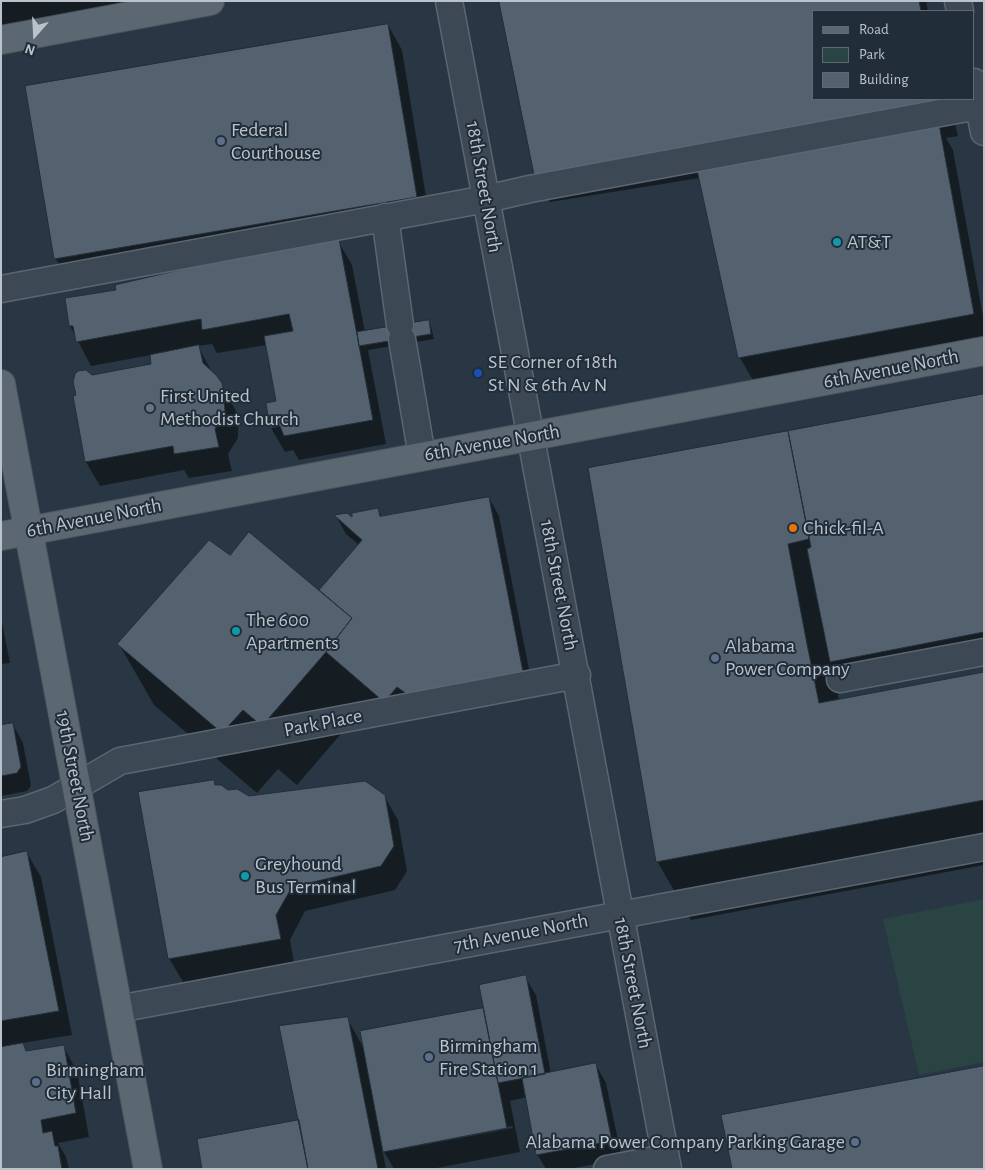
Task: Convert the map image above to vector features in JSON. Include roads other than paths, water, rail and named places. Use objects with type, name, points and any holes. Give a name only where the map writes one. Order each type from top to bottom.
[{"type":"main road","points":[[1,40],[210,1]]},
{"type":"main road","name":"6th Avenue North","points":[[1,536],[529,435],[984,351]]},
{"type":"main road","name":"19th Street North","points":[[1,384],[148,1169]]},
{"type":"street","name":"18th Street North","points":[[449,1],[529,435],[577,675],[619,914],[667,1163]]},
{"type":"street","points":[[976,94],[984,132]]},
{"type":"street","points":[[1,289],[486,198],[948,100]]},
{"type":"street","points":[[385,217],[401,332],[422,456]]},
{"type":"street","points":[[840,679],[983,641]]},
{"type":"street","name":"Park Place","points":[[77,787],[120,760],[577,675]]},
{"type":"street","points":[[1,814],[25,810],[53,800],[77,787]]},
{"type":"street","name":"7th Avenue North","points":[[118,1009],[984,847]]},
{"type":"street","points":[[607,1169],[667,1163]]},
{"type":"place","name":"Federal Courthouse","points":[[221,141]]},
{"type":"place","name":"AT&T","points":[[837,242]]},
{"type":"place","name":"SE Corner of 18th St N & 6th Av N","points":[[478,373]]},
{"type":"place","name":"First United Methodist Church","points":[[150,408]]},
{"type":"place","name":"Chick-fil-A","points":[[793,528]]},
{"type":"place","name":"The 600 Apartments","points":[[236,631]]},
{"type":"place","name":"Alabama Power Company","points":[[715,658]]},
{"type":"place","name":"Greyhound Bus Terminal","points":[[245,876]]},
{"type":"place","name":"Birmingham Fire Station 1","points":[[429,1057]]},
{"type":"place","name":"Birmingham City Hall","points":[[36,1082]]},
{"type":"place","name":"Alabama Power Company Parking Garage","points":[[855,1142]]}]
